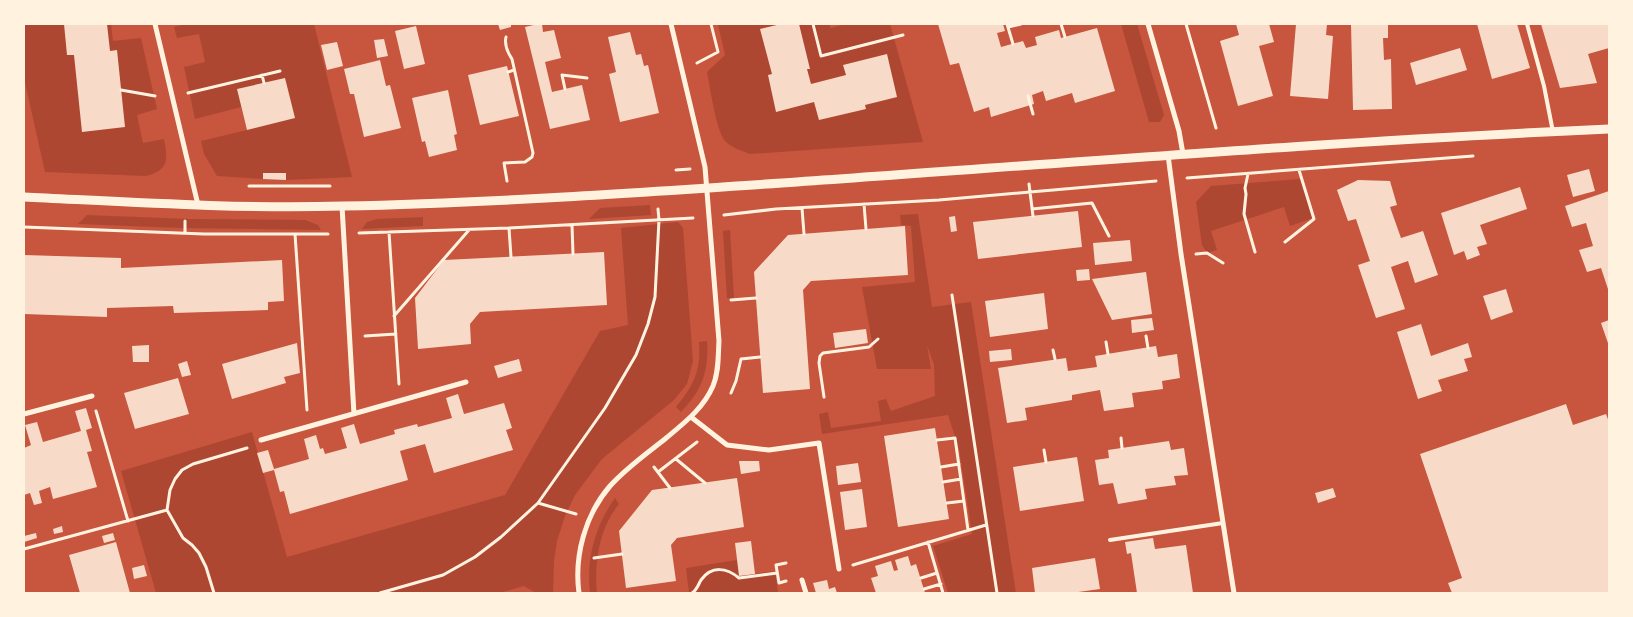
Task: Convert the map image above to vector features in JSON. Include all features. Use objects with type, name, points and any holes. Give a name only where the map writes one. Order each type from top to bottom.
[{"type":"street","points":[[155,24],[198,206]]},
{"type":"street","points":[[579,593],[579,560],[584,535],[596,505],[610,487],[644,455],[691,417],[705,402],[714,384],[718,366],[716,301],[705,167],[671,24]]},
{"type":"street","points":[[1148,24],[1179,131],[1183,154]]},
{"type":"street","points":[[24,197],[198,206],[342,206],[510,200],[656,192],[1183,154],[1609,129]]},
{"type":"street","points":[[1168,155],[1181,254],[1234,593]]},
{"type":"street","points":[[342,206],[354,414]]},
{"type":"street","points":[[261,440],[466,382]]},
{"type":"street","points":[[24,414],[92,396]]},
{"type":"street","points":[[691,417],[728,445],[769,450],[820,443],[839,569]]},
{"type":"street","points":[[802,580],[806,593]]},
{"type":"lane","points":[[1527,24],[1544,86],[1553,132]]},
{"type":"lane","points":[[1110,540],[1222,523]]},
{"type":"path","points":[[682,71],[718,52],[711,24]]},
{"type":"path","points":[[813,24],[821,56],[903,36]]},
{"type":"path","points":[[1013,44],[1008,26],[1021,24]]},
{"type":"path","points":[[1061,24],[1064,37]]},
{"type":"path","points":[[1186,24],[1216,128]]},
{"type":"path","points":[[498,182],[507,181],[504,163],[525,162],[532,158],[533,152],[512,60],[507,52],[506,38]]},
{"type":"path","points":[[508,72],[514,70]]},
{"type":"path","points":[[121,90],[172,98],[280,71]]},
{"type":"path","points":[[262,75],[264,83]]},
{"type":"path","points":[[565,89],[562,75],[587,78]]},
{"type":"path","points":[[1028,96],[1033,114]]},
{"type":"path","points":[[24,227],[204,234],[343,234],[572,225],[710,217],[802,208],[1030,192],[1171,179],[1478,156]]},
{"type":"path","points":[[1027,166],[1032,216]]},
{"type":"path","points":[[667,170],[705,167]]},
{"type":"path","points":[[1285,242],[1314,219],[1299,170]]},
{"type":"path","points":[[1248,174],[1244,188],[1246,194],[1244,214],[1255,252]]},
{"type":"path","points":[[243,186],[332,186]]},
{"type":"path","points":[[380,593],[443,574],[475,557],[501,538],[538,503],[605,408],[636,354],[648,324],[655,297],[659,220],[656,192]]},
{"type":"path","points":[[1032,209],[1092,203],[1109,236]]},
{"type":"path","points":[[864,204],[866,229]]},
{"type":"path","points":[[802,208],[804,234]]},
{"type":"path","points":[[572,225],[573,254]]},
{"type":"path","points":[[509,228],[511,257]]},
{"type":"path","points":[[394,316],[469,230]]},
{"type":"path","points":[[389,232],[400,401]]},
{"type":"path","points":[[296,234],[308,427]]},
{"type":"path","points":[[1181,254],[1207,253],[1223,263]]},
{"type":"path","points":[[952,295],[997,593]]},
{"type":"path","points":[[716,301],[756,298]]},
{"type":"path","points":[[349,337],[396,334]]},
{"type":"path","points":[[1146,336],[1148,348]]},
{"type":"path","points":[[824,397],[819,363],[820,356],[824,353],[868,347],[878,339]]},
{"type":"path","points":[[1106,342],[1108,354]]},
{"type":"path","points":[[1053,350],[1055,359]]},
{"type":"path","points":[[731,393],[736,381],[740,359],[760,357]]},
{"type":"path","points":[[92,396],[128,521]]},
{"type":"path","points":[[658,472],[710,432]]},
{"type":"path","points":[[937,440],[955,438],[968,530]]},
{"type":"path","points":[[1121,438],[1122,448]]},
{"type":"path","points":[[214,593],[199,553],[184,538],[167,510],[170,490],[182,470],[192,464],[256,446],[261,440]]},
{"type":"path","points":[[1044,450],[1046,462]]},
{"type":"path","points":[[644,455],[670,488]]},
{"type":"path","points":[[676,459],[704,482]]},
{"type":"path","points":[[941,467],[959,464]]},
{"type":"path","points":[[943,482],[961,479]]},
{"type":"path","points":[[947,504],[964,501]]},
{"type":"path","points":[[538,503],[590,518]]},
{"type":"path","points":[[24,550],[167,510]]},
{"type":"path","points":[[839,569],[986,525]]},
{"type":"path","points":[[928,542],[943,593]]},
{"type":"path","points":[[579,560],[622,554]]},
{"type":"path","points":[[781,582],[779,582],[776,565],[786,563]]},
{"type":"path","points":[[692,593],[701,580],[710,571],[715,569],[728,570],[739,578],[777,573]]},
{"type":"path","points":[[921,578],[937,573]]},
{"type":"path","points":[[924,589],[941,584]]},
{"type":"shaded area","points":[[24,24],[111,24],[113,41],[141,38],[157,109],[137,115],[143,143],[164,139],[166,158],[163,167],[154,174],[146,176],[45,172],[24,78]]},
{"type":"shaded area","points":[[186,24],[314,24],[352,177],[286,180],[286,173],[264,173],[263,179],[217,176],[204,154],[201,141],[247,130],[241,107],[195,119],[184,67],[205,62],[199,34],[177,38],[174,27]]},
{"type":"shaded area","points":[[718,24],[829,24],[831,28],[846,24],[890,24],[923,142],[750,154],[733,147],[725,141],[719,128],[707,72],[725,55]]},
{"type":"shaded area","points":[[1121,24],[1137,24],[1164,115],[1160,122],[1149,122]]},
{"type":"shaded area","points":[[1300,179],[1313,218],[1290,226],[1284,207],[1211,231],[1217,250],[1207,253],[1202,245],[1196,202],[1211,186]]},
{"type":"shaded area","points":[[650,205],[651,215],[589,219],[600,208]]},
{"type":"shaded area","points":[[918,214],[932,307],[971,302],[1016,593],[948,593],[933,546],[972,534],[959,449],[948,415],[822,434],[819,414],[828,412],[831,428],[881,421],[878,401],[886,399],[891,411],[935,396],[934,365],[927,345],[931,369],[877,369],[862,287],[915,282],[911,226],[901,225],[900,215]]},
{"type":"shaded area","points":[[87,215],[189,219],[305,220],[318,225],[321,230],[78,224]]},
{"type":"shaded area","points":[[423,217],[423,226],[362,229],[367,222],[377,219]]},
{"type":"shaded area","points":[[678,222],[683,228],[693,361],[687,384],[674,400],[602,459],[575,495],[565,516],[557,541],[553,593],[536,593],[524,586],[499,593],[156,593],[121,471],[252,432],[287,557],[505,495],[600,331],[628,325],[621,228]]},
{"type":"shaded area","points":[[730,230],[734,298],[727,298],[723,231]]},
{"type":"shaded area","points":[[707,341],[707,362],[703,380],[694,396],[681,412],[676,407],[695,377],[699,361],[699,342]]},
{"type":"shaded area","points":[[615,498],[619,504],[612,513],[599,546],[596,570],[597,593],[590,593],[589,568],[597,531]]},
{"type":"shaded area","points":[[737,560],[740,576],[775,571],[778,593],[689,593],[686,568]]},
{"type":"building","points":[[64,24],[107,24],[110,51],[117,50],[125,127],[82,132],[74,55],[67,55]]},
{"type":"building","points":[[498,24],[511,24],[511,27],[500,30]]},
{"type":"building","points":[[542,24],[543,32],[554,30],[561,58],[545,62],[552,92],[582,85],[590,120],[550,129],[525,27]]},
{"type":"building","points":[[781,24],[799,24],[810,69],[807,69],[811,84],[846,75],[843,65],[887,54],[897,97],[865,105],[866,109],[819,120],[814,102],[776,112],[768,75],[772,74],[760,29]]},
{"type":"building","points":[[938,24],[1003,24],[1005,31],[997,33],[1001,47],[1023,41],[1026,48],[1037,45],[1035,37],[1059,30],[1061,38],[1097,28],[1115,91],[1075,103],[1072,93],[1046,101],[1043,91],[1032,95],[1034,104],[991,117],[989,107],[974,112],[959,63],[950,65]]},
{"type":"building","points":[[1236,24],[1269,24],[1274,42],[1259,46],[1273,96],[1238,106],[1220,41],[1239,35]]},
{"type":"building","points":[[1296,24],[1327,24],[1326,35],[1333,36],[1328,99],[1290,96]]},
{"type":"building","points":[[1351,24],[1388,24],[1388,38],[1383,38],[1384,60],[1391,59],[1392,109],[1353,110]]},
{"type":"building","points":[[1477,24],[1517,24],[1530,68],[1492,79]]},
{"type":"building","points":[[1541,24],[1609,24],[1609,48],[1588,54],[1597,83],[1560,88]]},
{"type":"building","points":[[416,26],[425,64],[404,69],[395,31]]},
{"type":"building","points":[[630,32],[636,55],[641,54],[644,66],[648,65],[659,113],[620,122],[609,74],[616,72],[608,37]]},
{"type":"building","points":[[384,39],[388,56],[377,58],[374,40]]},
{"type":"building","points":[[337,42],[343,66],[327,70],[321,45]]},
{"type":"building","points":[[1460,48],[1467,70],[1416,85],[1410,63]]},
{"type":"building","points":[[380,60],[386,86],[390,85],[401,128],[364,137],[354,94],[350,94],[344,69]]},
{"type":"building","points":[[507,66],[519,116],[480,125],[468,75]]},
{"type":"building","points":[[285,78],[295,118],[247,130],[237,89]]},
{"type":"building","points":[[448,90],[457,134],[454,135],[457,150],[429,157],[425,141],[422,142],[412,98]]},
{"type":"building","points":[[1589,169],[1595,191],[1573,197],[1567,175]]},
{"type":"building","points":[[263,173],[286,173],[286,180],[263,179]]},
{"type":"building","points":[[1358,180],[1390,181],[1397,205],[1390,207],[1401,238],[1423,231],[1438,275],[1415,283],[1408,261],[1391,267],[1405,309],[1376,318],[1358,265],[1370,261],[1356,219],[1348,221],[1337,190]]},
{"type":"building","points":[[1520,187],[1527,209],[1480,225],[1487,244],[1477,247],[1480,255],[1467,260],[1464,251],[1454,255],[1441,213]]},
{"type":"building","points":[[1609,191],[1609,292],[1601,268],[1587,272],[1579,250],[1593,246],[1586,223],[1572,227],[1565,206]]},
{"type":"building","points":[[1078,211],[1082,247],[978,259],[973,222]]},
{"type":"building","points":[[955,216],[957,231],[951,232],[949,217]]},
{"type":"building","points":[[905,226],[908,275],[811,281],[803,290],[810,389],[763,393],[754,272],[788,235]]},
{"type":"building","points":[[1130,240],[1132,261],[1095,265],[1093,243]]},
{"type":"building","points":[[604,252],[607,305],[480,312],[470,324],[471,344],[418,349],[415,298],[444,260]]},
{"type":"building","points":[[24,255],[121,258],[121,268],[282,260],[284,301],[268,302],[268,310],[174,313],[173,306],[107,308],[107,317],[24,314]]},
{"type":"building","points":[[1089,269],[1090,280],[1077,281],[1076,270]]},
{"type":"building","points":[[1146,272],[1152,314],[1112,320],[1092,279]]},
{"type":"building","points":[[1506,289],[1513,312],[1491,320],[1483,296]]},
{"type":"building","points":[[1044,293],[1048,329],[990,337],[985,301]]},
{"type":"building","points":[[1152,318],[1154,330],[1132,333],[1131,320]]},
{"type":"building","points":[[1609,320],[1609,346],[1601,323]]},
{"type":"building","points":[[1421,324],[1431,356],[1468,343],[1472,357],[1464,359],[1468,371],[1438,380],[1442,391],[1418,399],[1397,332]]},
{"type":"building","points":[[866,329],[868,343],[835,348],[833,333]]},
{"type":"building","points":[[297,343],[300,373],[284,377],[286,383],[232,399],[222,364]]},
{"type":"building","points":[[149,345],[149,362],[133,362],[132,346]]},
{"type":"building","points":[[1156,346],[1158,357],[1177,354],[1180,378],[1162,381],[1163,389],[1132,393],[1134,407],[1104,411],[1100,390],[1072,395],[1072,400],[1025,408],[1027,420],[1007,423],[998,368],[1066,358],[1068,371],[1097,367],[1095,356]]},
{"type":"building","points":[[1011,349],[1012,360],[990,362],[989,351]]},
{"type":"building","points":[[519,359],[522,371],[498,378],[494,366]]},
{"type":"building","points":[[187,361],[191,375],[182,377],[178,364]]},
{"type":"building","points":[[178,378],[189,414],[135,429],[124,393]]},
{"type":"building","points":[[458,394],[464,414],[504,403],[512,428],[506,430],[513,450],[434,473],[425,444],[400,451],[408,480],[290,514],[284,491],[280,492],[274,470],[263,473],[257,453],[268,450],[274,469],[309,459],[304,439],[316,435],[320,449],[323,448],[325,454],[347,448],[341,428],[354,424],[360,444],[395,434],[394,430],[417,424],[418,427],[452,418],[446,398]]},
{"type":"building","points":[[1566,404],[1573,425],[1606,414],[1609,422],[1609,593],[1452,593],[1448,583],[1462,578],[1420,454]]},
{"type":"building","points":[[86,408],[92,428],[86,430],[92,451],[87,452],[97,487],[53,499],[50,487],[39,491],[42,503],[34,505],[30,493],[24,495],[24,448],[31,445],[25,425],[37,422],[43,442],[81,431],[75,411]]},
{"type":"building","points":[[935,428],[949,519],[898,527],[884,436]]},
{"type":"building","points":[[1169,441],[1171,450],[1184,448],[1188,475],[1174,476],[1176,485],[1145,489],[1147,499],[1118,504],[1113,483],[1099,485],[1095,460],[1109,458],[1108,450]]},
{"type":"building","points":[[1077,457],[1084,501],[1020,511],[1013,467]]},
{"type":"building","points":[[739,461],[759,461],[760,471],[741,474]]},
{"type":"building","points":[[858,463],[861,482],[838,485],[836,466]]},
{"type":"building","points":[[737,478],[744,527],[677,538],[671,545],[676,581],[626,588],[619,531],[652,490]]},
{"type":"building","points":[[1333,488],[1336,497],[1318,503],[1315,493]]},
{"type":"building","points":[[862,489],[867,527],[845,530],[840,492]]},
{"type":"building","points":[[62,526],[63,532],[54,534],[53,529]]},
{"type":"building","points":[[36,533],[37,538],[24,542],[24,536]]},
{"type":"building","points":[[113,533],[115,540],[104,543],[102,536]]},
{"type":"building","points":[[1153,538],[1155,549],[1186,545],[1193,593],[1137,593],[1131,553],[1127,554],[1125,542]]},
{"type":"building","points":[[751,541],[755,574],[739,576],[735,543]]},
{"type":"building","points":[[116,542],[130,593],[80,593],[69,555]]},
{"type":"building","points":[[908,556],[911,566],[916,564],[925,593],[876,593],[871,578],[878,576],[875,566],[891,561],[894,571],[898,570],[895,560]]},
{"type":"building","points":[[1095,558],[1100,589],[1071,593],[1035,593],[1032,568]]},
{"type":"building","points":[[144,565],[147,576],[134,579],[132,568]]},
{"type":"building","points":[[827,580],[829,589],[835,587],[837,593],[816,593],[813,583]]}]
